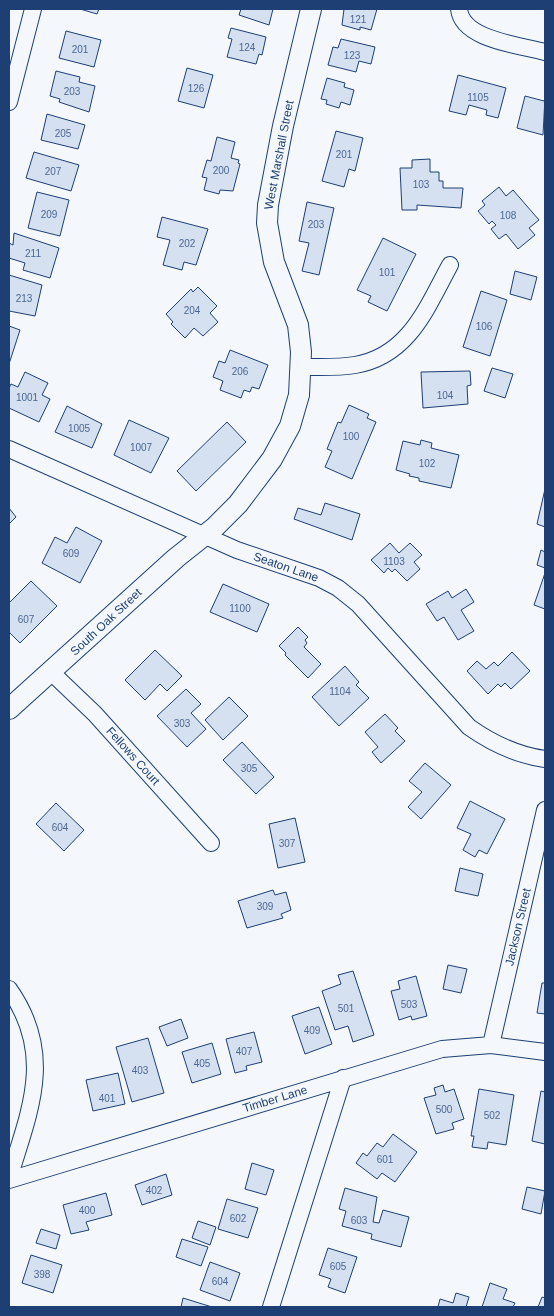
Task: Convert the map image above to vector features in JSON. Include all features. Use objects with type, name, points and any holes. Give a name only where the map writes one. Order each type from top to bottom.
[{"type":"street","points":[[9,102],[33,9]]},
{"type":"street","name":"West Marshall Street","points":[[204,536],[238,504],[278,450],[290,426],[299,395],[302,367],[298,325],[274,262],[267,223],[268,205],[283,126],[311,9]]},
{"type":"street","points":[[459,9],[462,20],[469,29],[479,35],[545,52]]},
{"type":"street","points":[[302,367],[354,366],[373,361],[391,352],[416,327],[450,265]]},
{"type":"street","name":"Seaton Lane","points":[[9,449],[237,550],[319,578],[338,588],[358,604],[469,727],[489,741],[512,752],[545,759]]},
{"type":"street","name":"South Oak Street","points":[[9,709],[176,558],[204,536]]},
{"type":"street","name":"Fellows Court","points":[[51,672],[95,714],[211,843]]},
{"type":"street","name":"Jackson Street","points":[[491,1045],[545,810]]},
{"type":"street","points":[[9,989],[20,1005],[31,1031],[36,1054],[36,1077],[32,1100],[9,1179]]},
{"type":"street","name":"Timber Lane","points":[[9,1179],[442,1049],[491,1045],[545,1052]]},
{"type":"street","points":[[275,1306],[342,1078]]},
{"type":"building","points":[[80,9],[99,9],[97,14]]},
{"type":"building","points":[[241,9],[273,9],[269,25],[239,15]]},
{"type":"building","points":[[344,9],[377,9],[371,30],[360,27],[360,30],[342,25]]},
{"type":"building","points":[[231,28],[266,37],[262,55],[259,54],[256,64],[227,57],[232,39],[228,38]]},
{"type":"building","points":[[66,31],[101,40],[94,67],[59,58]]},
{"type":"building","points":[[341,39],[375,47],[371,64],[359,61],[356,72],[328,65],[333,47],[338,48]]},
{"type":"building","points":[[187,68],[213,75],[204,108],[178,101]]},
{"type":"building","points":[[56,71],[80,77],[79,82],[95,86],[89,112],[59,102],[60,99],[50,96]]},
{"type":"building","points":[[458,75],[506,88],[498,118],[486,115],[487,110],[469,105],[466,115],[449,111]]},
{"type":"building","points":[[327,78],[345,83],[344,87],[354,90],[350,105],[341,102],[339,108],[326,104],[327,100],[321,99]]},
{"type":"building","points":[[525,96],[544,101],[545,98],[543,135],[517,128]]},
{"type":"building","points":[[47,114],[85,125],[78,149],[41,140]]},
{"type":"building","points":[[336,131],[363,138],[355,171],[349,169],[344,187],[322,181]]},
{"type":"building","points":[[217,137],[235,142],[231,158],[239,160],[238,163],[240,164],[233,191],[220,190],[219,194],[204,190],[207,178],[202,177],[207,160],[211,161]]},
{"type":"building","points":[[34,152],[79,165],[71,191],[26,178]]},
{"type":"building","points":[[430,159],[430,172],[439,172],[439,181],[443,181],[443,188],[463,188],[461,208],[417,205],[417,210],[402,210],[400,168],[412,168],[412,160]]},
{"type":"building","points":[[499,187],[506,196],[513,190],[539,220],[529,228],[535,235],[518,249],[506,234],[499,239],[491,229],[496,225],[492,221],[489,224],[478,211],[485,205],[482,201]]},
{"type":"building","points":[[37,192],[69,200],[60,236],[28,228]]},
{"type":"building","points":[[307,202],[334,208],[319,275],[302,271],[309,243],[299,241]]},
{"type":"building","points":[[162,217],[208,229],[196,265],[184,262],[182,270],[163,265],[170,240],[157,237]]},
{"type":"building","points":[[14,233],[59,248],[50,278],[23,270],[25,263],[9,258],[9,243],[13,245]]},
{"type":"building","points":[[383,238],[416,254],[387,311],[368,302],[371,296],[357,290]]},
{"type":"building","points":[[515,271],[537,277],[531,300],[510,294]]},
{"type":"building","points":[[9,275],[42,285],[35,316],[9,311]]},
{"type":"building","points":[[198,287],[217,306],[210,313],[218,322],[203,336],[194,328],[185,338],[171,324],[173,322],[166,314],[191,289],[193,292]]},
{"type":"building","points":[[481,291],[507,300],[490,356],[463,347]]},
{"type":"building","points":[[9,326],[20,330],[9,364]]},
{"type":"building","points":[[230,350],[268,365],[259,389],[252,387],[250,392],[244,390],[241,398],[220,390],[223,381],[213,377],[219,361],[225,363]]},
{"type":"building","points":[[492,368],[513,374],[505,398],[484,391]]},
{"type":"building","points":[[470,371],[471,385],[467,386],[468,404],[423,408],[421,372]]},
{"type":"building","points":[[25,372],[48,383],[42,395],[50,399],[39,422],[9,408],[9,388],[11,384],[18,387]]},
{"type":"building","points":[[349,405],[369,414],[367,418],[376,422],[352,479],[325,467],[332,451],[327,449],[338,422],[341,423]]},
{"type":"building","points":[[67,406],[102,424],[92,448],[55,432]]},
{"type":"building","points":[[129,420],[169,438],[151,473],[114,455]]},
{"type":"building","points":[[227,422],[246,442],[196,491],[177,471]]},
{"type":"building","points":[[421,440],[432,443],[431,448],[459,455],[451,488],[419,481],[419,478],[396,470],[403,441],[420,445]]},
{"type":"building","points":[[545,489],[545,527],[537,524]]},
{"type":"building","points":[[325,503],[360,514],[352,540],[294,519],[298,508],[321,515]]},
{"type":"building","points":[[9,508],[16,517],[9,524]]},
{"type":"building","points":[[76,527],[102,541],[80,583],[42,563],[55,537],[67,543]]},
{"type":"building","points":[[390,543],[399,553],[410,543],[422,555],[414,562],[420,569],[407,581],[395,569],[392,572],[388,568],[384,573],[371,560]]},
{"type":"building","points":[[541,550],[545,552],[545,568],[537,565]]},
{"type":"building","points":[[545,573],[545,609],[534,605]]},
{"type":"building","points":[[31,581],[57,606],[20,643],[9,632],[9,603]]},
{"type":"building","points":[[223,584],[269,604],[257,632],[210,612]]},
{"type":"building","points":[[466,589],[474,602],[461,610],[474,631],[458,640],[444,617],[437,621],[426,604],[448,591],[452,598]]},
{"type":"building","points":[[298,627],[308,637],[305,640],[307,643],[304,647],[321,664],[308,678],[285,655],[286,653],[279,646]]},
{"type":"building","points":[[155,650],[182,676],[167,691],[160,684],[145,700],[125,680]]},
{"type":"building","points":[[512,652],[530,671],[511,689],[505,683],[501,687],[498,684],[488,694],[467,671],[477,661],[486,669],[494,662],[498,666]]},
{"type":"building","points":[[345,666],[359,682],[356,685],[369,698],[339,726],[312,697]]},
{"type":"building","points":[[186,689],[201,704],[191,713],[206,729],[187,747],[157,716]]},
{"type":"building","points":[[229,697],[248,716],[223,740],[205,720]]},
{"type":"building","points":[[385,714],[398,728],[395,731],[405,741],[381,763],[372,752],[378,747],[365,732]]},
{"type":"building","points":[[242,742],[274,777],[256,794],[223,760]]},
{"type":"building","points":[[425,763],[451,785],[421,819],[408,807],[422,792],[409,781]]},
{"type":"building","points":[[470,801],[505,819],[487,854],[479,850],[475,857],[463,850],[471,834],[457,828]]},
{"type":"building","points":[[56,803],[84,830],[64,851],[36,824]]},
{"type":"building","points":[[295,818],[305,862],[278,868],[269,824]]},
{"type":"building","points":[[460,868],[483,874],[478,896],[455,891]]},
{"type":"building","points":[[273,890],[275,895],[286,892],[291,910],[281,914],[283,918],[247,928],[238,901]]},
{"type":"building","points":[[448,965],[467,969],[461,993],[443,989]]},
{"type":"building","points":[[353,971],[374,1035],[353,1042],[348,1026],[335,1030],[322,991],[341,984],[338,975]]},
{"type":"building","points":[[416,976],[427,1016],[412,1020],[411,1016],[399,1020],[391,991],[400,989],[398,981]]},
{"type":"building","points":[[542,983],[545,983],[545,1014],[537,1013]]},
{"type":"building","points":[[319,1007],[332,1044],[305,1054],[292,1016]]},
{"type":"building","points":[[181,1019],[188,1038],[167,1046],[159,1027]]},
{"type":"building","points":[[254,1032],[262,1062],[246,1066],[247,1070],[235,1073],[226,1039]]},
{"type":"building","points":[[148,1038],[164,1093],[132,1102],[116,1047]]},
{"type":"building","points":[[212,1043],[221,1074],[192,1083],[182,1052]]},
{"type":"building","points":[[118,1073],[125,1104],[93,1111],[86,1080]]},
{"type":"building","points":[[443,1085],[445,1092],[454,1089],[464,1119],[452,1123],[454,1129],[436,1134],[424,1098],[436,1095],[434,1088]]},
{"type":"building","points":[[479,1089],[514,1095],[506,1145],[488,1142],[487,1149],[472,1147],[474,1136],[471,1136]]},
{"type":"building","points":[[541,1091],[545,1092],[545,1144],[532,1141]]},
{"type":"building","points":[[393,1134],[417,1152],[395,1182],[382,1173],[377,1179],[356,1163],[363,1153],[367,1156],[377,1143],[383,1147]]},
{"type":"building","points":[[252,1163],[274,1170],[266,1195],[245,1189]]},
{"type":"building","points":[[166,1174],[172,1195],[142,1205],[135,1185]]},
{"type":"building","points":[[527,1187],[545,1191],[541,1214],[522,1209]]},
{"type":"building","points":[[345,1188],[377,1197],[373,1222],[379,1223],[383,1210],[409,1217],[401,1247],[371,1239],[372,1234],[342,1226],[346,1211],[339,1209]]},
{"type":"building","points":[[106,1193],[112,1215],[86,1222],[89,1230],[71,1234],[63,1205]]},
{"type":"building","points":[[227,1199],[258,1208],[248,1238],[218,1229]]},
{"type":"building","points":[[198,1221],[216,1227],[210,1245],[192,1238]]},
{"type":"building","points":[[41,1229],[60,1235],[56,1249],[36,1243]]},
{"type":"building","points":[[182,1239],[208,1247],[201,1266],[176,1257]]},
{"type":"building","points":[[328,1248],[357,1257],[345,1293],[328,1287],[331,1279],[319,1275]]},
{"type":"building","points":[[31,1255],[62,1265],[53,1293],[22,1283]]},
{"type":"building","points":[[210,1262],[240,1273],[230,1301],[200,1290]]},
{"type":"building","points":[[490,1283],[507,1289],[503,1299],[515,1303],[513,1307],[482,1307]]},
{"type":"building","points":[[456,1293],[469,1297],[466,1307],[438,1307],[440,1299],[453,1303]]},
{"type":"building","points":[[542,1297],[545,1298],[545,1307],[538,1307]]},
{"type":"building","points":[[183,1298],[212,1307],[181,1307]]}]
